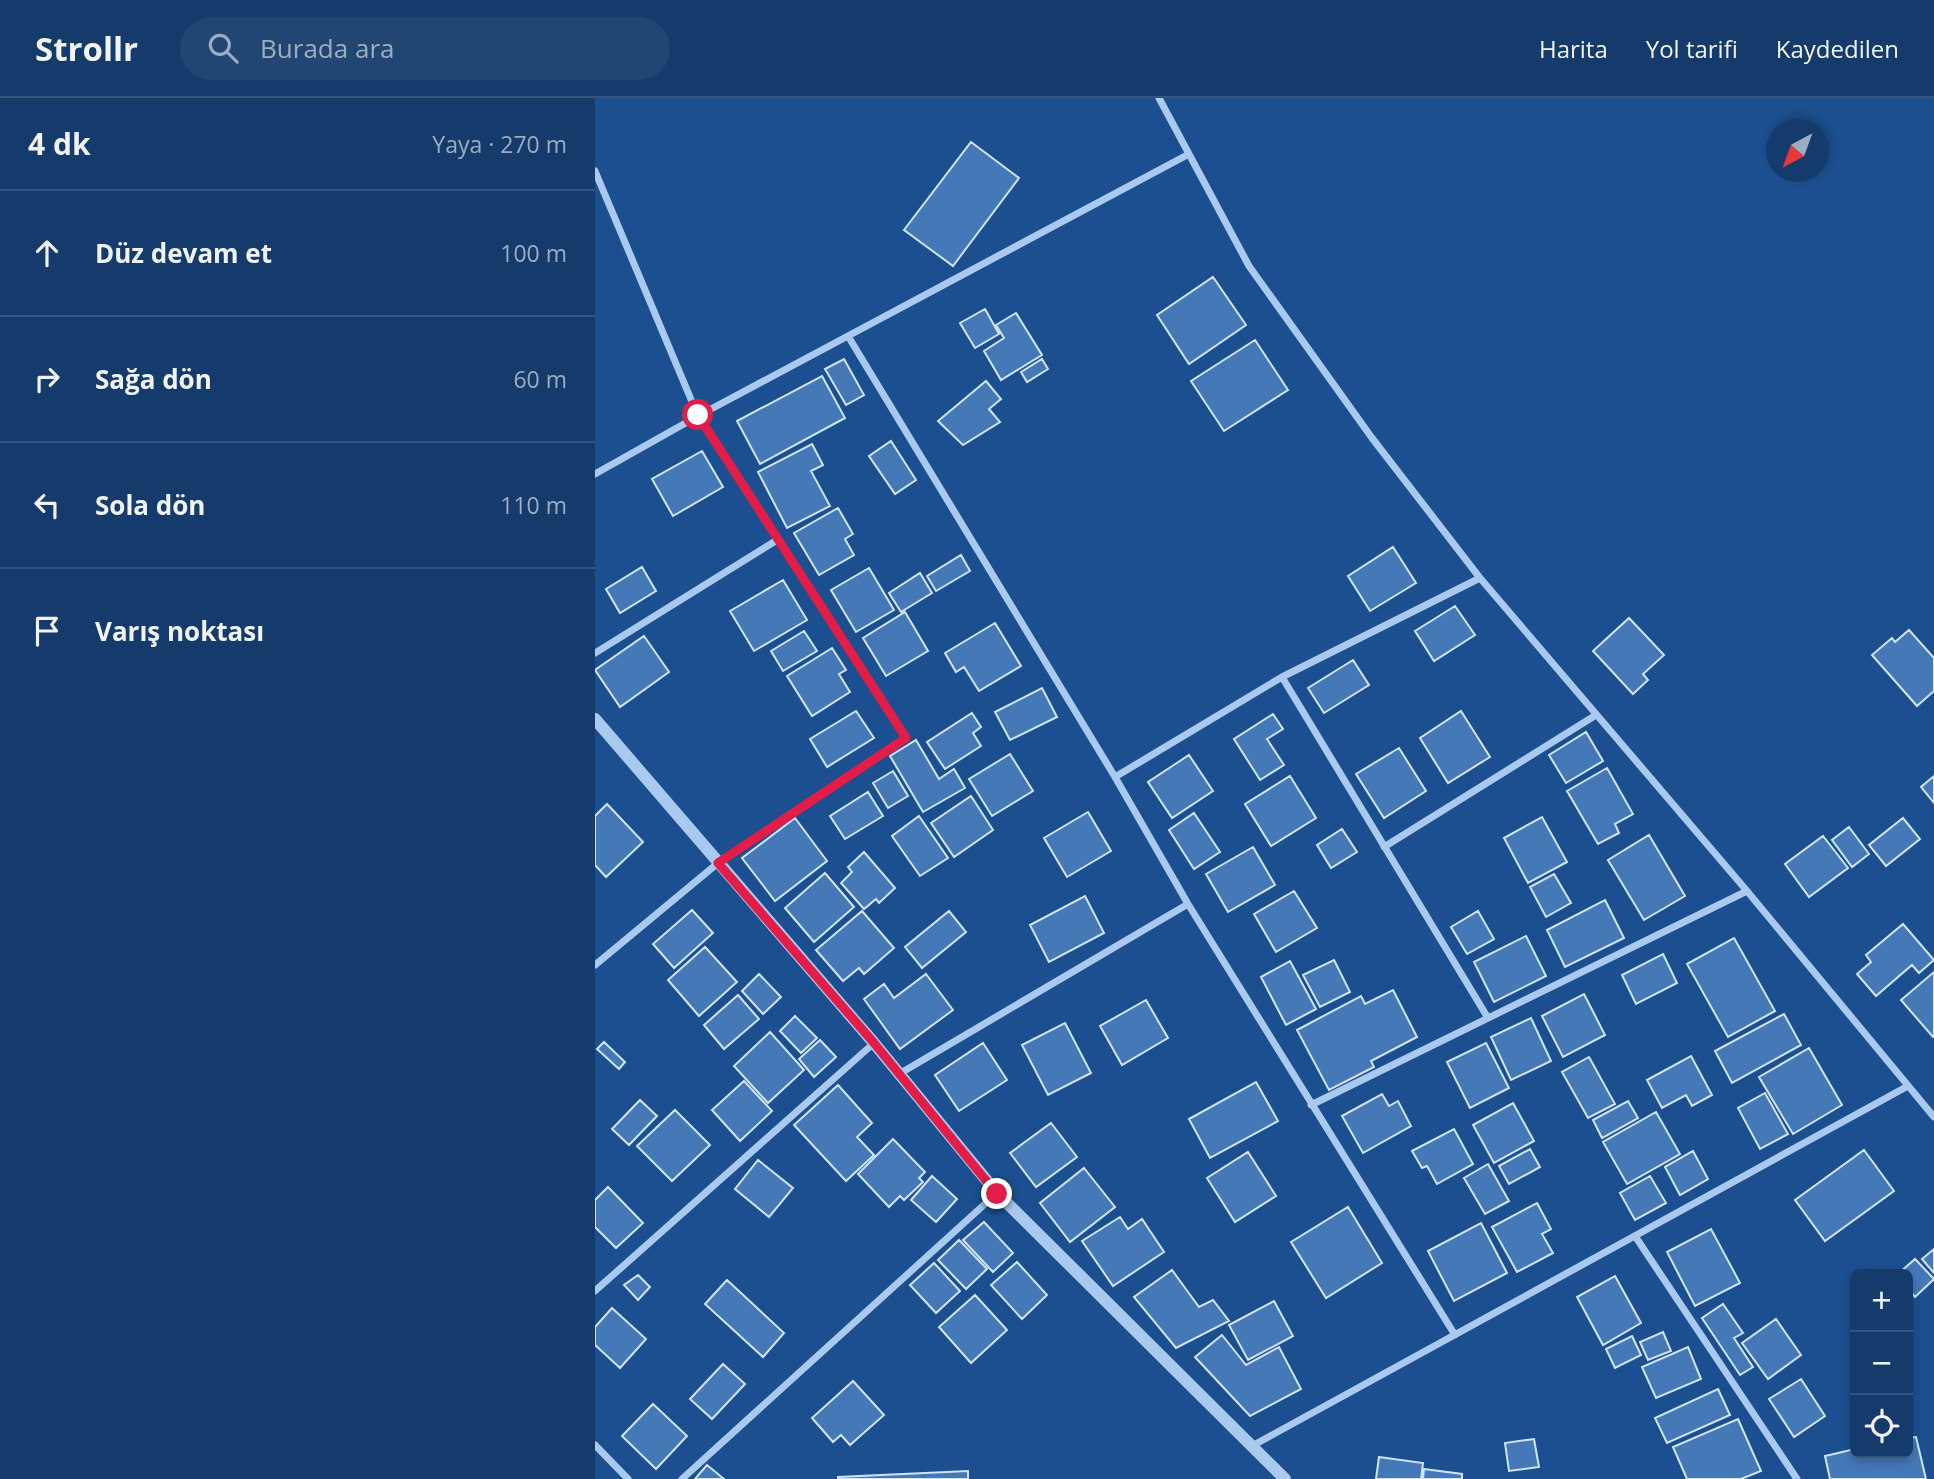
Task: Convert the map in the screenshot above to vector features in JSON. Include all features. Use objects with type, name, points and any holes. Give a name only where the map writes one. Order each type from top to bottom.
[{"type":"street","points":[[1159,98],[1249,266],[1372,438],[1479,578],[1747,891],[1934,1117]]},
{"type":"street","points":[[595,474],[698,415],[1189,154]]},
{"type":"street","points":[[595,171],[698,415],[906,738],[718,863],[595,965]]},
{"type":"street","points":[[848,335],[1115,777],[1188,904],[1455,1335]]},
{"type":"street","points":[[595,653],[777,540]]},
{"type":"street","points":[[1115,777],[1282,677],[1479,578]]},
{"type":"street","points":[[1282,677],[1488,1018]]},
{"type":"street","points":[[1384,846],[1596,715]]},
{"type":"street","points":[[595,719],[874,1043],[997,1194],[1285,1479]]},
{"type":"street","points":[[1311,1105],[1747,891]]},
{"type":"street","points":[[899,1074],[1188,904]]},
{"type":"street","points":[[595,1291],[874,1043]]},
{"type":"street","points":[[1252,1446],[1908,1086]]},
{"type":"street","points":[[682,1479],[997,1194]]},
{"type":"street","points":[[1635,1236],[1797,1479]]},
{"type":"street","points":[[595,1446],[628,1479]]},
{"type":"building","points":[[971,142],[1019,178],[953,266],[904,230]]},
{"type":"building","points":[[1213,277],[1246,325],[1189,364],[1157,315]]},
{"type":"building","points":[[985,309],[999,334],[975,348],[960,323]]},
{"type":"building","points":[[1016,313],[1042,355],[1001,380],[984,351],[1004,338],[996,325]]},
{"type":"building","points":[[1255,340],[1288,390],[1224,431],[1191,381]]},
{"type":"building","points":[[844,359],[864,395],[846,405],[825,369]]},
{"type":"building","points":[[1042,359],[1048,369],[1027,382],[1021,372]]},
{"type":"building","points":[[822,376],[845,418],[760,464],[737,421]]},
{"type":"building","points":[[986,381],[1001,399],[989,409],[1000,422],[963,445],[938,421]]},
{"type":"building","points":[[891,441],[916,480],[895,494],[869,456]]},
{"type":"building","points":[[812,444],[823,465],[811,471],[830,506],[787,528],[758,472]]},
{"type":"building","points":[[702,451],[723,487],[673,516],[652,479]]},
{"type":"building","points":[[838,508],[853,534],[845,539],[854,555],[819,575],[794,533]]},
{"type":"building","points":[[1393,547],[1416,583],[1370,611],[1348,576]]},
{"type":"building","points":[[961,555],[970,571],[936,591],[927,576]]},
{"type":"building","points":[[642,567],[656,591],[620,613],[606,589]]},
{"type":"building","points":[[869,568],[894,610],[856,632],[831,590]]},
{"type":"building","points":[[920,573],[932,593],[901,612],[889,593]]},
{"type":"building","points":[[783,580],[807,620],[754,651],[730,611]]},
{"type":"building","points":[[1455,606],[1475,635],[1434,661],[1415,631]]},
{"type":"building","points":[[905,612],[928,651],[886,676],[863,638]]},
{"type":"building","points":[[1629,618],[1664,655],[1643,674],[1648,680],[1633,694],[1593,651]]},
{"type":"building","points":[[995,623],[1021,666],[979,691],[964,667],[956,672],[945,653]]},
{"type":"building","points":[[1909,630],[1934,658],[1934,691],[1917,706],[1872,655],[1892,638],[1895,642]]},
{"type":"building","points":[[804,631],[817,651],[783,671],[771,651]]},
{"type":"building","points":[[644,636],[669,672],[620,707],[595,670]]},
{"type":"building","points":[[832,648],[846,670],[839,674],[850,692],[812,716],[787,676]]},
{"type":"building","points":[[1353,660],[1369,685],[1324,713],[1308,688]]},
{"type":"building","points":[[1042,688],[1057,717],[1010,740],[995,712]]},
{"type":"building","points":[[856,711],[874,738],[827,767],[810,739]]},
{"type":"building","points":[[1461,711],[1490,757],[1448,783],[1420,738]]},
{"type":"building","points":[[972,713],[981,727],[973,733],[981,746],[945,769],[927,742]]},
{"type":"building","points":[[1273,714],[1283,729],[1267,739],[1284,765],[1260,780],[1234,739]]},
{"type":"building","points":[[1586,732],[1603,761],[1566,783],[1549,755]]},
{"type":"building","points":[[916,740],[939,779],[954,769],[965,788],[923,812],[890,756]]},
{"type":"building","points":[[1399,748],[1426,791],[1384,818],[1356,774]]},
{"type":"building","points":[[1010,754],[1033,791],[992,816],[969,779]]},
{"type":"building","points":[[1189,755],[1213,791],[1172,818],[1148,782]]},
{"type":"building","points":[[1607,768],[1633,814],[1615,824],[1619,833],[1598,844],[1567,791]]},
{"type":"building","points":[[893,771],[908,796],[888,808],[873,783]]},
{"type":"building","points":[[1290,776],[1316,818],[1271,846],[1245,804]]},
{"type":"building","points":[[1934,776],[1934,803],[1921,787]]},
{"type":"building","points":[[868,792],[883,816],[845,839],[830,816]]},
{"type":"building","points":[[971,796],[993,830],[954,857],[931,823]]},
{"type":"building","points":[[607,804],[643,842],[606,877],[595,865],[595,816]]},
{"type":"building","points":[[1088,812],[1111,851],[1067,877],[1044,838]]},
{"type":"building","points":[[1194,813],[1220,852],[1194,869],[1169,830]]},
{"type":"building","points":[[919,816],[948,858],[920,876],[892,836]]},
{"type":"building","points":[[1542,817],[1567,862],[1528,883],[1504,838]]},
{"type":"building","points":[[795,818],[827,861],[775,901],[742,858]]},
{"type":"building","points":[[1903,818],[1920,839],[1886,866],[1869,845]]},
{"type":"building","points":[[1849,827],[1869,854],[1852,867],[1832,840]]},
{"type":"building","points":[[1342,829],[1357,852],[1331,868],[1317,845]]},
{"type":"building","points":[[1649,835],[1685,896],[1644,920],[1608,860]]},
{"type":"building","points":[[1823,836],[1848,868],[1809,897],[1785,864]]},
{"type":"building","points":[[1253,847],[1275,885],[1228,912],[1206,874]]},
{"type":"building","points":[[864,852],[895,888],[879,903],[876,899],[864,909],[841,883],[852,872],[848,867]]},
{"type":"building","points":[[825,873],[854,907],[814,942],[785,908]]},
{"type":"building","points":[[1554,874],[1571,903],[1546,917],[1530,887]]},
{"type":"building","points":[[1294,891],[1317,928],[1276,952],[1254,914]]},
{"type":"building","points":[[1085,896],[1104,933],[1049,962],[1030,925]]},
{"type":"building","points":[[1605,900],[1624,938],[1565,967],[1547,930]]},
{"type":"building","points":[[692,910],[713,933],[674,968],[653,944]]},
{"type":"building","points":[[862,911],[894,948],[864,974],[859,968],[843,981],[816,950]]},
{"type":"building","points":[[949,911],[966,932],[922,968],[905,947]]},
{"type":"building","points":[[1478,911],[1494,939],[1467,954],[1451,927]]},
{"type":"building","points":[[1903,924],[1934,960],[1919,973],[1912,965],[1876,996],[1857,974],[1871,962],[1866,955]]},
{"type":"building","points":[[1526,936],[1546,976],[1494,1002],[1474,962]]},
{"type":"building","points":[[1734,938],[1775,1011],[1728,1037],[1687,964]]},
{"type":"building","points":[[705,947],[737,982],[699,1016],[668,980]]},
{"type":"building","points":[[1663,954],[1677,983],[1636,1004],[1622,975]]},
{"type":"building","points":[[1334,960],[1350,992],[1320,1007],[1303,975]]},
{"type":"building","points":[[1290,961],[1316,1009],[1286,1025],[1261,977]]},
{"type":"building","points":[[1934,972],[1934,1036],[1933,1037],[1901,1000]]},
{"type":"building","points":[[759,974],[781,997],[763,1014],[742,991]]},
{"type":"building","points":[[926,974],[953,1010],[900,1049],[864,999],[884,984],[894,998]]},
{"type":"building","points":[[1393,990],[1417,1037],[1371,1061],[1374,1067],[1329,1090],[1297,1030],[1361,996],[1365,1004]]},
{"type":"building","points":[[1584,994],[1605,1035],[1563,1057],[1542,1016]]},
{"type":"building","points":[[738,995],[759,1019],[724,1049],[704,1025]]},
{"type":"building","points":[[1146,1000],[1168,1038],[1122,1065],[1100,1026]]},
{"type":"building","points":[[1784,1014],[1801,1045],[1732,1083],[1715,1051]]},
{"type":"building","points":[[795,1016],[817,1038],[801,1053],[780,1031]]},
{"type":"building","points":[[1531,1018],[1551,1061],[1511,1080],[1491,1037]]},
{"type":"building","points":[[1065,1023],[1091,1073],[1048,1095],[1022,1045]]},
{"type":"building","points":[[770,1032],[804,1070],[768,1103],[734,1066]]},
{"type":"building","points":[[820,1040],[836,1057],[814,1077],[799,1059]]},
{"type":"building","points":[[604,1042],[625,1062],[619,1069],[597,1049]]},
{"type":"building","points":[[983,1043],[1007,1080],[959,1111],[935,1075]]},
{"type":"building","points":[[1486,1043],[1509,1088],[1470,1108],[1447,1062]]},
{"type":"building","points":[[1809,1048],[1842,1105],[1793,1134],[1759,1077]]},
{"type":"building","points":[[1691,1056],[1712,1095],[1692,1106],[1686,1095],[1662,1108],[1647,1080]]},
{"type":"building","points":[[1589,1057],[1615,1104],[1588,1118],[1562,1072]]},
{"type":"building","points":[[744,1081],[772,1111],[740,1141],[712,1110]]},
{"type":"building","points":[[1256,1082],[1278,1121],[1210,1158],[1189,1119]]},
{"type":"building","points":[[838,1085],[872,1123],[857,1137],[874,1155],[846,1181],[794,1125]]},
{"type":"building","points":[[1765,1093],[1788,1134],[1760,1149],[1738,1108]]},
{"type":"building","points":[[1382,1094],[1389,1106],[1398,1101],[1411,1126],[1363,1153],[1342,1116]]},
{"type":"building","points":[[640,1100],[657,1116],[629,1145],[612,1129]]},
{"type":"building","points":[[1628,1101],[1638,1118],[1602,1138],[1593,1120]]},
{"type":"building","points":[[1513,1103],[1534,1141],[1494,1163],[1473,1125]]},
{"type":"building","points":[[675,1110],[710,1145],[672,1181],[637,1146]]},
{"type":"building","points":[[1656,1112],[1680,1154],[1627,1184],[1603,1142]]},
{"type":"building","points":[[1051,1123],[1077,1157],[1036,1187],[1010,1153]]},
{"type":"building","points":[[1454,1129],[1473,1164],[1437,1184],[1427,1166],[1422,1168],[1412,1151]]},
{"type":"building","points":[[893,1139],[925,1172],[919,1178],[923,1182],[904,1200],[900,1196],[889,1207],[858,1174]]},
{"type":"building","points":[[1530,1149],[1540,1167],[1509,1184],[1499,1166]]},
{"type":"building","points":[[1864,1150],[1894,1191],[1825,1241],[1795,1200]]},
{"type":"building","points":[[1693,1151],[1708,1179],[1680,1195],[1665,1167]]},
{"type":"building","points":[[1248,1152],[1276,1196],[1235,1222],[1207,1178]]},
{"type":"building","points":[[758,1160],[793,1188],[769,1217],[735,1189]]},
{"type":"building","points":[[1488,1164],[1509,1201],[1485,1214],[1464,1178]]},
{"type":"building","points":[[1084,1168],[1115,1207],[1070,1242],[1040,1203]]},
{"type":"building","points":[[932,1176],[957,1199],[936,1222],[911,1200]]},
{"type":"building","points":[[1650,1176],[1666,1203],[1635,1220],[1620,1193]]},
{"type":"building","points":[[608,1187],[643,1223],[616,1248],[595,1227],[595,1200]]},
{"type":"building","points":[[1537,1203],[1551,1229],[1542,1234],[1553,1253],[1517,1272],[1492,1227]]},
{"type":"building","points":[[1348,1207],[1382,1263],[1326,1298],[1291,1242]]},
{"type":"building","points":[[1120,1217],[1128,1229],[1142,1219],[1164,1252],[1113,1286],[1082,1241]]},
{"type":"building","points":[[984,1222],[1013,1253],[993,1272],[963,1240]]},
{"type":"building","points":[[1481,1223],[1507,1273],[1454,1301],[1428,1251]]},
{"type":"building","points":[[1711,1229],[1740,1283],[1695,1306],[1667,1252]]},
{"type":"building","points":[[959,1240],[987,1269],[966,1289],[938,1260]]},
{"type":"building","points":[[1934,1249],[1934,1273],[1922,1259]]},
{"type":"building","points":[[1915,1259],[1934,1279],[1915,1297],[1913,1269],[1904,1269]]},
{"type":"building","points":[[1017,1262],[1047,1295],[1022,1319],[991,1285]]},
{"type":"building","points":[[934,1263],[960,1291],[936,1313],[910,1285]]},
{"type":"building","points":[[1172,1270],[1199,1307],[1213,1300],[1229,1321],[1176,1348],[1134,1297]]},
{"type":"building","points":[[638,1275],[650,1287],[638,1300],[624,1285]]},
{"type":"building","points":[[1615,1276],[1641,1323],[1603,1345],[1577,1297]]},
{"type":"building","points":[[727,1280],[784,1333],[763,1357],[705,1304]]},
{"type":"building","points":[[975,1295],[1007,1330],[971,1363],[939,1327]]},
{"type":"building","points":[[1274,1301],[1293,1336],[1248,1360],[1229,1325]]},
{"type":"building","points":[[1723,1304],[1743,1333],[1734,1338],[1753,1367],[1740,1375],[1702,1318]]},
{"type":"building","points":[[612,1308],[646,1339],[620,1368],[595,1345],[595,1327]]},
{"type":"building","points":[[1776,1319],[1801,1355],[1768,1379],[1742,1343]]},
{"type":"building","points":[[1663,1332],[1671,1351],[1648,1360],[1640,1342]]},
{"type":"building","points":[[1222,1335],[1246,1365],[1279,1347],[1301,1389],[1250,1416],[1195,1357]]},
{"type":"building","points":[[1632,1336],[1641,1355],[1615,1368],[1606,1349]]},
{"type":"building","points":[[1688,1347],[1701,1379],[1656,1398],[1642,1367]]},
{"type":"building","points":[[723,1364],[745,1384],[712,1419],[690,1399]]},
{"type":"building","points":[[1801,1379],[1825,1416],[1794,1437],[1769,1399]]},
{"type":"building","points":[[853,1381],[884,1415],[850,1445],[841,1435],[833,1442],[812,1418]]},
{"type":"building","points":[[1718,1389],[1730,1415],[1667,1443],[1655,1418]]},
{"type":"building","points":[[653,1404],[687,1436],[656,1469],[622,1436]]},
{"type":"building","points":[[1738,1419],[1761,1471],[1741,1479],[1687,1479],[1673,1447]]},
{"type":"building","points":[[1913,1437],[1916,1437],[1926,1479],[1830,1479],[1825,1456],[1850,1450],[1850,1458],[1913,1458]]},
{"type":"building","points":[[1534,1439],[1539,1467],[1509,1471],[1505,1443]]},
{"type":"building","points":[[1379,1457],[1423,1463],[1421,1479],[1376,1479]]},
{"type":"building","points":[[707,1465],[724,1479],[695,1479]]},
{"type":"building","points":[[1424,1469],[1462,1474],[1462,1479],[1423,1479]]},
{"type":"building","points":[[968,1471],[968,1479],[838,1479],[838,1477]]},
{"type":"route","points":[[698,415],[906,738],[718,863],[874,1043],[997,1194]]}]
